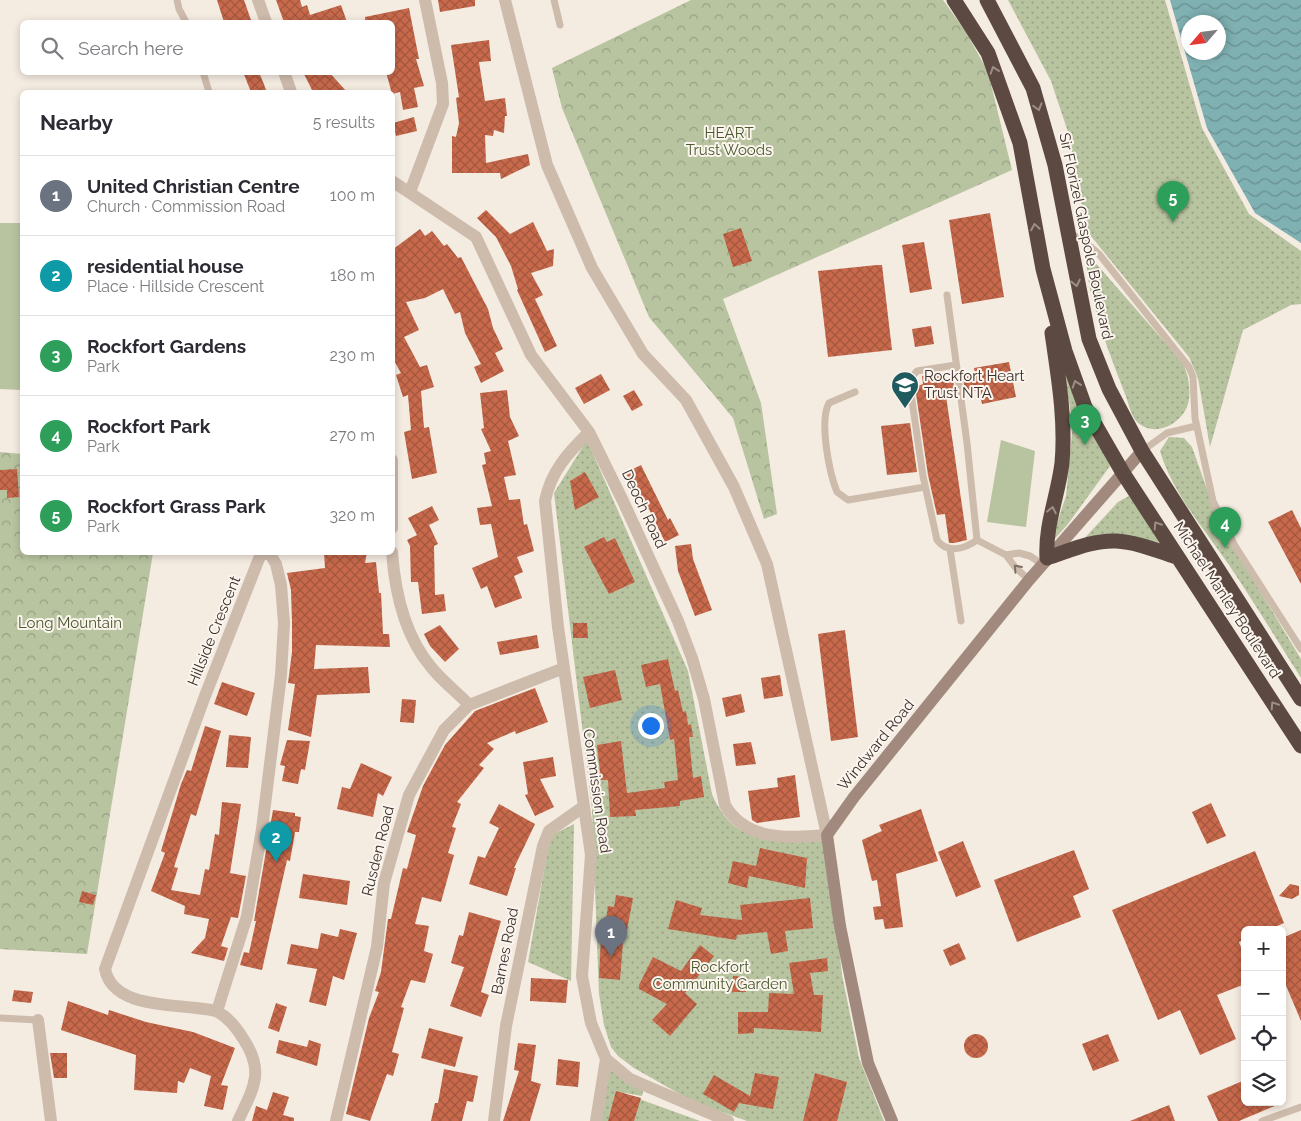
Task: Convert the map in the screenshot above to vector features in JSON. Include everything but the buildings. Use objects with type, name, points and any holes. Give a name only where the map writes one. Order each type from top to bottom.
[{"type":"highway","points":[[954,0],[988,53],[1020,143],[1043,270],[1062,419],[1062,464],[1046,540],[1045,561],[1099,542],[1117,541],[1141,545],[1177,557]]},
{"type":"highway","name":"Sir Florizel Glaspole Boulevard","points":[[987,0],[1033,88],[1055,165],[1089,339],[1109,390],[1142,451]]},
{"type":"highway","points":[[1043,270],[1065,350],[1085,407],[1123,473]]},
{"type":"highway","name":"Michael Manley Boulevard","points":[[1142,451],[1301,699]]},
{"type":"highway","name":"Michael Manley Boulevard","points":[[1123,473],[1301,746]]},
{"type":"main road","name":"Windward Road","points":[[827,835],[854,797],[1029,580],[1142,451]]},
{"type":"main road","points":[[827,835],[840,926],[868,1063],[892,1121]]},
{"type":"street","points":[[258,0],[265,20]]},
{"type":"street","points":[[410,192],[443,104],[442,82],[425,0]]},
{"type":"street","points":[[505,0],[547,165],[592,268],[643,354],[686,400],[734,487],[767,564],[827,835]]},
{"type":"street","points":[[285,75],[290,90]]},
{"type":"street","name":"Deoch Road","points":[[395,183],[476,237],[531,355],[589,432],[678,621],[692,658],[704,699],[725,805],[732,818],[747,829],[780,837],[827,835]]},
{"type":"street","name":"Commission Road","points":[[589,432],[561,461],[549,482],[545,501],[558,626],[591,855],[582,976],[591,1022],[606,1059],[630,1079],[728,1121]]},
{"type":"street","name":"Hillside Crescent","points":[[261,555],[205,696],[105,970],[106,978],[113,988],[123,995],[150,1002],[217,1011],[247,916],[262,829],[281,676],[284,623],[281,585],[276,564],[271,555]]},
{"type":"street","points":[[392,555],[397,598],[414,641],[430,667],[469,705]]},
{"type":"street","name":"Rusden Road","points":[[336,1121],[376,947],[384,883],[409,795],[444,730],[469,705],[564,668]]},
{"type":"street","name":"Barnes Road","points":[[494,1121],[506,1026],[543,846],[549,831],[583,807]]},
{"type":"street","points":[[217,1011],[238,1030],[254,1056],[256,1085],[238,1121]]},
{"type":"street","points":[[38,1020],[51,1121]]},
{"type":"street","points":[[596,1121],[606,1059]]},
{"type":"lane","points":[[177,0],[185,20]]},
{"type":"lane","points":[[554,0],[560,25]]},
{"type":"lane","points":[[204,75],[208,90]]},
{"type":"lane","points":[[1067,232],[1082,238],[1099,254],[1180,353],[1193,377],[1196,426],[1213,501],[1222,523],[1245,562],[1301,649]]},
{"type":"lane","points":[[947,295],[967,443],[977,540]]},
{"type":"lane","points":[[956,365],[917,371],[911,378],[925,487],[937,540],[942,546],[950,549],[966,546],[977,540]]},
{"type":"lane","points":[[856,392],[832,401],[824,415],[825,436],[837,492],[848,500],[925,487]]},
{"type":"lane","points":[[1142,451],[1167,433],[1196,426]]},
{"type":"lane","points":[[977,540],[1006,555],[1015,568],[1029,580]]},
{"type":"lane","points":[[950,549],[961,621]]},
{"type":"lane","points":[[1006,555],[1019,553],[1045,561]]},
{"type":"lane","points":[[0,1018],[38,1020]]},
{"type":"lane","points":[[1262,1121],[1301,1107]]},
{"type":"lane","points":[[1286,1113],[1290,1121]]},
{"type":"green space","name":"HEART Trust Woods","points":[[691,0],[943,0],[966,32],[988,72],[1012,170],[723,299],[761,403],[777,514],[764,519],[733,418],[649,317],[562,108],[552,68]]},
{"type":"green space","points":[[1008,0],[1165,0],[1202,128],[1249,214],[1301,251],[1301,304],[1291,305],[1243,330],[1210,447],[1198,378],[1189,357],[1086,230],[1069,135],[1051,81]]},
{"type":"green space","points":[[0,223],[20,223],[20,390],[0,389]]},
{"type":"green space","points":[[1085,251],[1183,363],[1188,380],[1189,400],[1185,411],[1169,426],[1150,429],[1137,422],[1133,416],[1096,312],[1091,294]]},
{"type":"green space","points":[[1061,358],[1110,466],[1068,524],[1050,544],[1066,496],[1073,424]]},
{"type":"green space","points":[[1169,437],[1184,438],[1192,447],[1219,523],[1301,659],[1301,678],[1229,565],[1172,481],[1160,451]]},
{"type":"green space","name":"Rockfort Community Garden","points":[[587,440],[688,671],[712,794],[717,805],[734,826],[745,832],[827,835],[842,975],[859,1058],[884,1121],[747,1121],[692,1101],[634,1068],[618,1056],[611,1047],[604,1025],[599,994],[592,809],[554,493]]},
{"type":"green space","points":[[1001,440],[1035,451],[1026,527],[987,522]]},
{"type":"green space","name":"Long Mountain","points":[[0,452],[20,454],[20,555],[153,555],[87,954],[0,949]]},
{"type":"green space","points":[[1129,496],[1168,550],[1081,542],[1118,502]]},
{"type":"green space","points":[[574,824],[571,981],[528,962],[550,836]]},
{"type":"green space","points":[[607,1061],[644,1086],[642,1096],[620,1092],[700,1121],[599,1121]]},
{"type":"water","points":[[1170,0],[1301,0],[1301,243],[1255,213],[1207,128],[1187,60],[1226,60],[1226,15],[1181,15],[1181,38]]},
{"type":"place","name":"Rockfort Grass Park","points":[[1173,222]]},
{"type":"place","name":"Rockfort Heart Trust NTA","points":[[905,409]]},
{"type":"place","name":"Rockfort Gardens","points":[[1085,445]]},
{"type":"place","name":"Rockfort Park","points":[[1225,548]]},
{"type":"place","name":"residential house","points":[[276,862]]},
{"type":"place","name":"United Christian Centre","points":[[611,957]]}]
